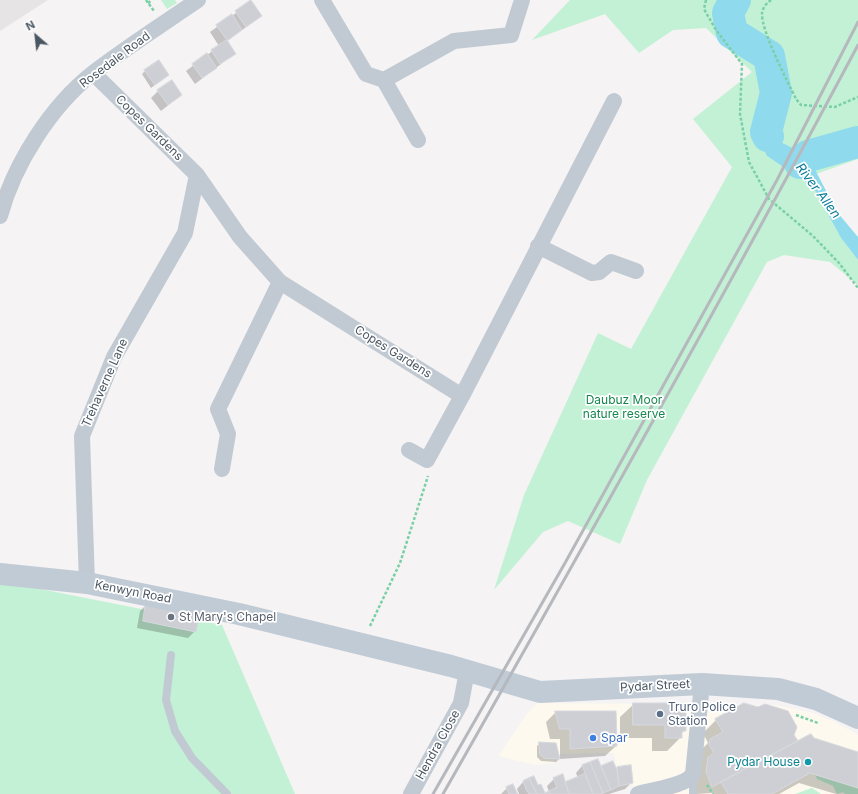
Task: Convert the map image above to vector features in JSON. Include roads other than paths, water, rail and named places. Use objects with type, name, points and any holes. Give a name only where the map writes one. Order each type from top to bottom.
[{"type":"main road","name":"Kenwyn Road","points":[[0,574],[87,583],[239,614],[459,668]]},
{"type":"main road","name":"Pydar Street","points":[[459,668],[540,692],[702,684],[778,689],[794,692],[858,718]]},
{"type":"street","name":"Rosedale Road","points":[[0,216],[15,175],[31,146],[60,104],[93,73],[198,0]]},
{"type":"street","points":[[322,0],[366,74],[384,80],[418,140]]},
{"type":"street","points":[[384,80],[454,41],[511,35],[522,0]]},
{"type":"street","name":"Copes Gardens","points":[[93,73],[197,174],[240,237],[280,282],[462,396]]},
{"type":"street","points":[[408,450],[427,460],[462,396],[614,101]]},
{"type":"street","name":"Trehaverne Lane","points":[[87,583],[82,436],[114,357],[185,233],[197,174]]},
{"type":"street","points":[[538,246],[592,273],[599,272],[611,262],[636,271]]},
{"type":"street","points":[[222,469],[228,434],[218,409],[280,282]]},
{"type":"street","name":"Hendra Close","points":[[411,794],[461,703],[459,668]]},
{"type":"street","points":[[638,794],[681,783],[690,779],[693,774],[702,684]]},
{"type":"lane","points":[[171,655],[166,700],[175,731],[192,758],[227,794]]},
{"type":"lane","points":[[693,774],[693,794]]},
{"type":"water","points":[[776,93],[782,106],[775,122],[777,140],[808,156],[837,212],[858,237],[858,260],[841,238],[813,187],[767,156],[756,132]]},
{"type":"waterway","name":"River Allen","points":[[735,0],[728,13],[732,33],[769,56],[776,93],[766,132],[768,136]]},
{"type":"waterway","points":[[800,163],[808,156],[858,142]]},
{"type":"railway","points":[[433,794],[565,563],[777,180],[858,22]]},
{"type":"railway","points":[[443,794],[653,421],[858,45]]},
{"type":"place","name":"St Mary's Chapel","points":[[171,617]]},
{"type":"place","name":"Truro Police Station","points":[[660,714]]},
{"type":"place","name":"Spar","points":[[593,738]]},
{"type":"place","name":"Pydar House","points":[[808,762]]},
{"type":"park label","name":"Daubuz Moor nature reserve","points":[[624,407]]}]
